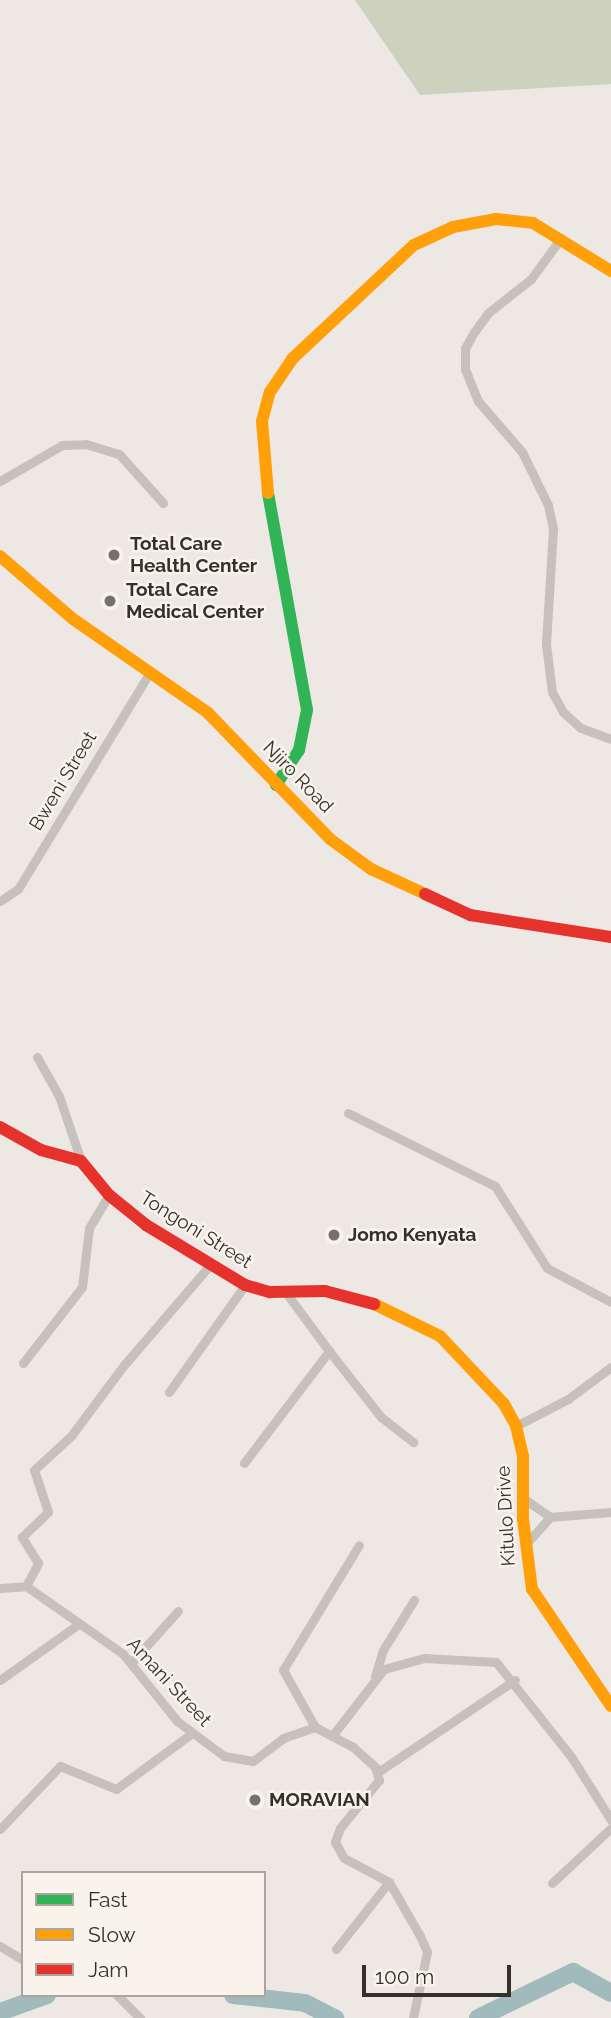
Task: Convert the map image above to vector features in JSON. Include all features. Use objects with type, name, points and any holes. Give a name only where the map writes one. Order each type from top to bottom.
[{"type":"street","points":[[276,785],[299,750],[307,710],[264,469],[262,421],[270,392],[313,336],[414,245],[453,227],[496,219],[533,223],[611,271]]},
{"type":"street","points":[[561,238],[531,279],[488,313],[474,332],[465,348],[465,369],[478,401],[522,452],[548,506],[553,530],[546,643],[552,692],[563,712],[581,728],[611,738]]},
{"type":"street","points":[[0,481],[62,445],[86,444],[119,454],[163,503]]},
{"type":"street","name":"Njiro Road","points":[[1,559],[62,611],[208,713],[330,839],[406,889],[470,915],[611,937]]},
{"type":"street","name":"Bweni Street","points":[[0,901],[18,889],[150,672]]},
{"type":"street","points":[[37,1057],[59,1096],[81,1161]]},
{"type":"street","points":[[348,1113],[495,1186],[547,1268],[611,1302]]},
{"type":"street","points":[[4,1132],[41,1150],[81,1161]]},
{"type":"street","name":"Tongoni Street","points":[[81,1161],[109,1195],[146,1225],[245,1285],[287,1294],[325,1291],[389,1308],[440,1336],[504,1404],[516,1426]]},
{"type":"street","points":[[23,1363],[82,1287],[89,1227],[109,1195]]},
{"type":"street","points":[[0,1588],[26,1586],[38,1563],[22,1537],[48,1512],[34,1470],[71,1436],[124,1365],[210,1265]]},
{"type":"street","points":[[169,1392],[245,1285]]},
{"type":"street","points":[[287,1294],[380,1418],[413,1442]]},
{"type":"street","points":[[244,1463],[329,1351]]},
{"type":"street","points":[[516,1426],[568,1399],[611,1367]]},
{"type":"street","name":"Kitulo Drive","points":[[516,1426],[523,1456],[528,1576],[538,1601],[611,1706]]},
{"type":"street","points":[[523,1498],[550,1517],[611,1512]]},
{"type":"street","points":[[525,1545],[550,1517]]},
{"type":"street","points":[[359,1545],[284,1670],[315,1727],[353,1747],[377,1772],[379,1780],[340,1828],[335,1842],[344,1858],[389,1882],[408,1908],[426,1952],[413,2018]]},
{"type":"street","name":"Amani Street","points":[[26,1586],[131,1663],[147,1688],[191,1734],[241,1762],[253,1761],[283,1738],[315,1727]]},
{"type":"street","points":[[374,1678],[383,1650],[414,1600]]},
{"type":"street","points":[[131,1663],[178,1611]]},
{"type":"street","points":[[0,1680],[77,1625]]},
{"type":"street","points":[[332,1736],[374,1678],[384,1669],[424,1658],[467,1657],[496,1662],[514,1680],[611,1820]]},
{"type":"street","points":[[377,1772],[514,1680]]},
{"type":"street","points":[[0,1829],[60,1766],[65,1765],[106,1789],[116,1789],[191,1734]]},
{"type":"street","points":[[552,1883],[611,1828]]},
{"type":"street","points":[[336,1949],[389,1882]]},
{"type":"street","points":[[0,1946],[21,1959]]},
{"type":"street","points":[[119,1997],[140,2018]]},
{"type":"green space","points":[[355,0],[611,0],[611,84],[420,95]]},
{"type":"waterway","points":[[478,2018],[573,1972],[611,1993]]},
{"type":"waterway","points":[[0,2012],[41,1997]]},
{"type":"waterway","points":[[251,1997],[305,2003],[335,2018]]},
{"type":"traffic: fast","points":[[268,493],[307,710],[299,750],[276,785]]},
{"type":"traffic: slow","points":[[268,493],[262,421],[270,392],[292,359],[414,245],[453,227],[496,219],[533,223],[611,271]]},
{"type":"traffic: slow","points":[[0,556],[73,619],[208,713],[330,839],[371,869],[425,894]]},
{"type":"traffic: slow","points":[[374,1304],[440,1336],[504,1404],[516,1426],[523,1456],[523,1519],[532,1589],[611,1706]]},
{"type":"traffic: jam","points":[[425,894],[470,915],[611,937]]},
{"type":"traffic: jam","points":[[0,1127],[41,1150],[81,1161],[109,1195],[146,1225],[245,1285],[270,1292],[325,1291],[374,1304]]},
{"type":"place","name":"Total Care Health Center","points":[[114,555]]},
{"type":"place","name":"Total Care Medical Center","points":[[110,601]]},
{"type":"place","name":"Jomo Kenyata","points":[[334,1235]]},
{"type":"place","name":"MORAVIAN","points":[[255,1800]]}]
